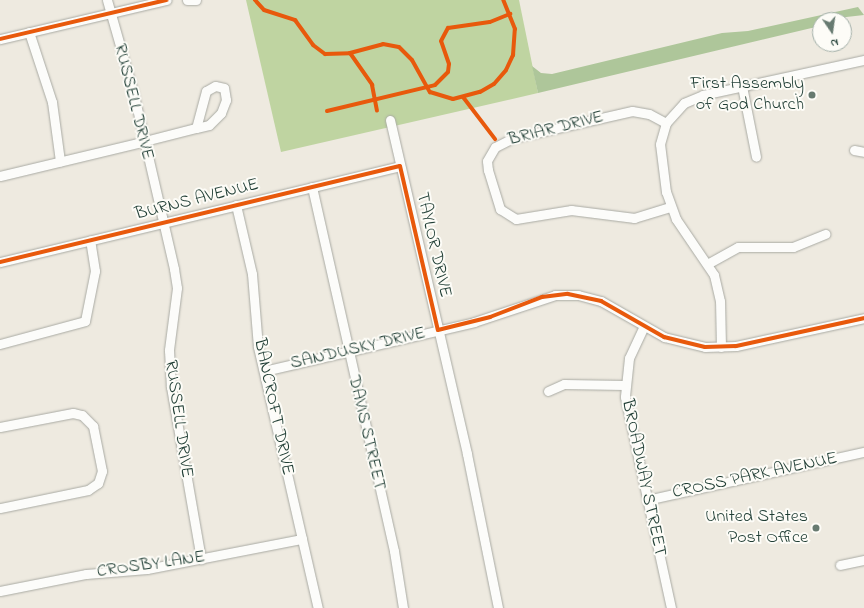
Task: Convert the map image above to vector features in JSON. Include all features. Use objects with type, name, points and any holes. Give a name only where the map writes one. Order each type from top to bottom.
[{"type":"street","name":"RUSSELL DRIVE","points":[[107,0],[125,59],[177,288],[169,350],[171,387],[201,559]]},
{"type":"street","points":[[0,39],[166,0]]},
{"type":"street","points":[[188,0],[196,0]]},
{"type":"street","points":[[29,32],[52,102],[60,161]]},
{"type":"street","points":[[721,347],[720,301],[709,263],[670,207],[661,159],[666,123],[693,98],[864,60]]},
{"type":"street","points":[[0,176],[196,128],[217,119],[226,100],[224,88],[215,86],[206,92],[196,128]]},
{"type":"street","points":[[742,86],[756,157]]},
{"type":"street","name":"BRIAR DRIVE","points":[[666,123],[649,114],[632,111],[513,138],[495,147],[487,161],[488,170],[500,209],[516,219],[571,210],[634,218],[670,207]]},
{"type":"street","name":"TAYLOR DRIVE","points":[[390,120],[485,533],[498,608]]},
{"type":"street","points":[[854,150],[864,152]]},
{"type":"street","name":"BURNS AVENUE","points":[[0,262],[400,166]]},
{"type":"street","name":"DAVIS STREET","points":[[312,187],[394,551],[403,608]]},
{"type":"street","name":"BANCROFT DRIVE","points":[[236,205],[252,274],[257,339],[318,608]]},
{"type":"street","points":[[709,263],[738,247],[793,247],[826,234]]},
{"type":"street","points":[[0,344],[85,321],[95,271],[90,240]]},
{"type":"street","name":"SANDUSKY DRIVE","points":[[264,371],[490,317],[542,297],[568,294],[601,301],[644,326],[677,341],[721,347],[864,318]]},
{"type":"street","name":"BROADWAY STREET","points":[[644,326],[629,358],[624,385],[647,500],[671,608]]},
{"type":"street","points":[[548,391],[564,384],[624,385]]},
{"type":"street","points":[[0,428],[73,413],[82,414],[93,426],[102,471],[98,483],[88,490],[0,508]]},
{"type":"street","name":"CROSS PARK AVENUE","points":[[647,500],[864,452]]},
{"type":"street","name":"CROSBY LANE","points":[[0,591],[86,574],[147,569],[302,539]]},
{"type":"street","points":[[840,565],[864,560]]},
{"type":"green space","points":[[246,0],[519,0],[538,93],[281,152]]},
{"type":"green space","points":[[858,7],[864,15],[852,16],[852,12],[835,12]]},
{"type":"green space","points":[[812,17],[812,28],[538,93],[532,66],[541,73],[552,74],[722,33],[748,31]]},
{"type":"cycle path","points":[[0,39],[166,0]]},
{"type":"cycle path","points":[[255,0],[264,10],[295,20],[313,45],[325,54],[350,53],[383,44],[399,47],[412,60],[430,92],[453,99],[480,92],[494,84],[506,70],[513,55],[515,29],[503,0]]},
{"type":"cycle path","points":[[327,111],[435,85],[448,72],[449,64],[441,41],[448,28],[490,22],[510,14]]},
{"type":"cycle path","points":[[350,53],[372,85],[377,111]]},
{"type":"cycle path","points":[[463,97],[495,139]]},
{"type":"cycle path","points":[[0,262],[400,166],[438,330],[490,317],[542,297],[568,294],[601,301],[664,337],[705,347],[736,346],[864,318]]},
{"type":"place","name":"First Assembly of God Church","points":[[812,95]]},
{"type":"place","name":"United States Post Office","points":[[816,528]]}]
